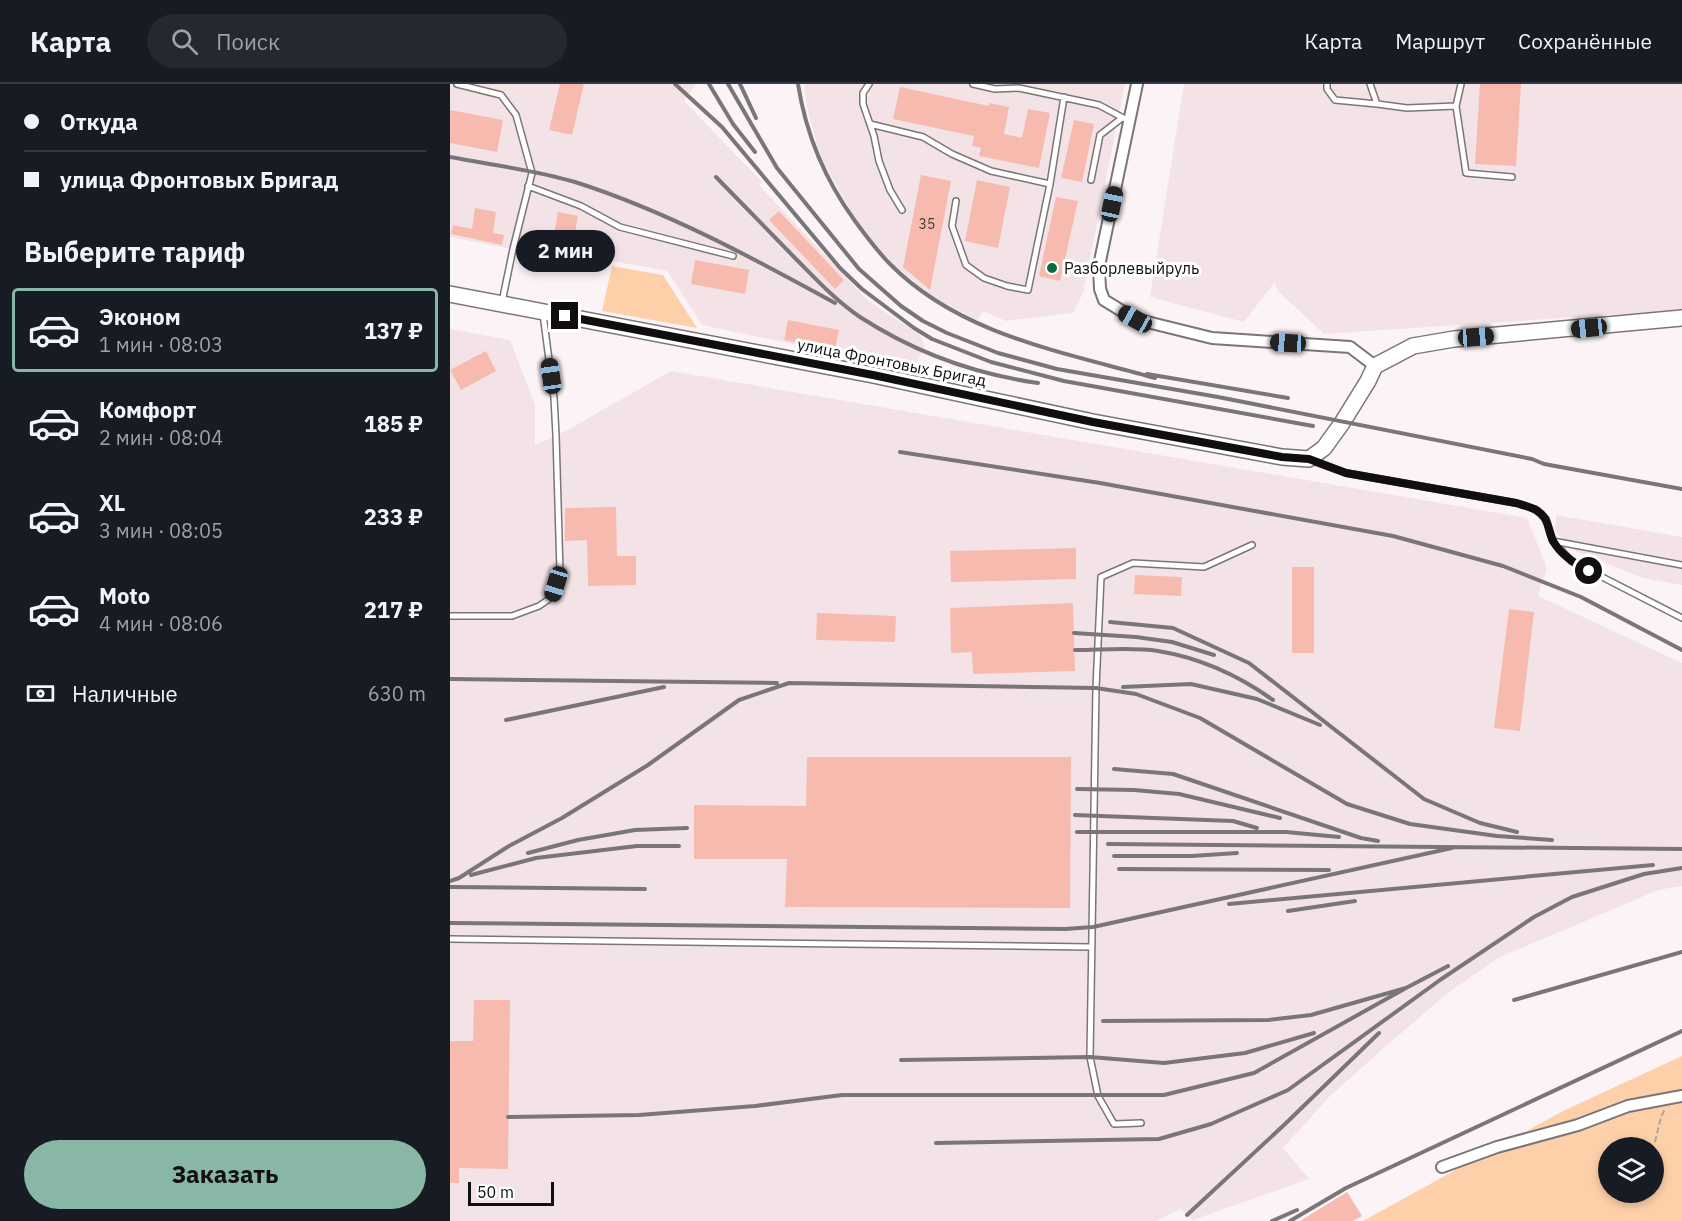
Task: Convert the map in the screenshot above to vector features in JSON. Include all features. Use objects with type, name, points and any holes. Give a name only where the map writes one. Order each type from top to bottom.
[{"type":"main road","name":"улица Фронтовых Бригад","points":[[450,294],[873,375],[1093,422],[1282,457],[1309,459]]},
{"type":"main road","points":[[1309,459],[1324,448],[1352,408],[1375,366],[1413,346],[1454,339],[1682,318]]},
{"type":"street","points":[[1137,84],[1126,119],[1099,266],[1100,289],[1104,300],[1135,319],[1212,338],[1350,347],[1375,366]]},
{"type":"street","points":[[1443,1167],[1497,1147],[1578,1125],[1628,1106],[1682,1096]]},
{"type":"lane","points":[[457,84],[501,94],[516,115],[532,173],[502,304]]},
{"type":"lane","points":[[869,84],[863,93],[863,104],[879,161],[890,190],[902,210]]},
{"type":"lane","points":[[973,84],[995,89],[1019,88],[1099,105],[1126,119]]},
{"type":"lane","points":[[1327,84],[1327,89],[1335,100],[1407,108],[1456,106]]},
{"type":"lane","points":[[1370,84],[1377,104]]},
{"type":"lane","points":[[1461,84],[1456,106],[1466,173],[1512,177]]},
{"type":"lane","points":[[956,201],[952,226],[966,265],[984,278],[1028,290],[1050,184],[1064,97]]},
{"type":"lane","points":[[1091,180],[1100,135],[1126,119]]},
{"type":"lane","points":[[870,123],[923,137],[952,154],[991,171],[1050,184]]},
{"type":"lane","points":[[528,186],[581,206],[620,227],[734,256]]},
{"type":"lane","points":[[450,616],[512,616],[539,606],[552,597],[558,580],[560,572],[554,398],[543,312]]},
{"type":"lane","points":[[1309,459],[1346,473],[1535,508],[1546,519],[1553,541],[1571,561],[1682,618]]},
{"type":"lane","points":[[1553,541],[1682,565]]},
{"type":"lane","points":[[1141,1123],[1114,1124],[1098,1096],[1090,1057],[1096,688],[1101,577],[1133,563],[1204,567],[1252,545]]},
{"type":"lane","points":[[450,939],[1091,947]]},
{"type":"path","points":[[1656,1137],[1661,1117],[1670,1098]]},
{"type":"shaded area","points":[[450,84],[696,84],[684,101],[762,182],[759,185],[868,301],[920,335],[925,346],[913,369],[702,325],[667,271],[591,257],[588,264],[450,237]]},
{"type":"shaded area","points":[[804,84],[1125,84],[1083,293],[1073,313],[1006,321],[983,311],[977,320],[931,296],[892,263],[862,229],[820,155],[807,108]]},
{"type":"shaded area","points":[[1184,84],[1682,84],[1682,310],[1324,334],[1279,292],[1274,283],[1244,322],[1150,297]]},
{"type":"shaded area","points":[[612,266],[663,275],[697,328],[602,311]]},
{"type":"shaded area","points":[[450,329],[510,340],[535,405],[535,445],[564,432],[671,371],[1527,518],[1547,568],[1538,596],[1682,663],[1682,886],[1658,890],[1498,958],[1448,993],[1378,1053],[1328,1098],[1283,1148],[1309,1179],[1193,1220],[1180,1209],[1156,1221],[450,1221]]},
{"type":"shaded area","points":[[1556,515],[1682,537],[1682,585],[1643,578],[1575,551],[1555,531]]},
{"type":"shaded area","points":[[1682,1056],[1682,1221],[1363,1221],[1563,1111]]},
{"type":"building","points":[[560,84],[584,84],[572,135],[549,130]]},
{"type":"building","points":[[1480,84],[1521,84],[1516,166],[1475,164]]},
{"type":"building","points":[[900,87],[989,106],[989,103],[1009,107],[1004,134],[1022,138],[1028,109],[1050,113],[1039,168],[979,156],[981,148],[972,146],[974,136],[893,119]]},
{"type":"building","points":[[450,110],[503,120],[497,152],[450,143]]},
{"type":"building","points":[[1074,120],[1094,124],[1082,182],[1061,178]]},
{"type":"building","points":[[921,175],[951,181],[930,290],[903,267]]},
{"type":"building","points":[[977,180],[1010,187],[998,248],[965,241]]},
{"type":"building","points":[[1056,197],[1078,201],[1060,281],[1039,276]]},
{"type":"building","points":[[475,208],[496,212],[493,233],[504,235],[502,245],[451,234],[453,225],[472,229]]},
{"type":"building","points":[[779,211],[844,280],[835,289],[769,220]]},
{"type":"building","points":[[558,212],[578,216],[572,249],[552,245]]},
{"type":"building","points":[[695,260],[749,270],[745,294],[691,284]]},
{"type":"building","points":[[788,320],[839,330],[835,350],[784,340]]},
{"type":"building","points":[[486,351],[496,371],[461,390],[450,370]]},
{"type":"building","points":[[616,507],[617,556],[636,556],[636,585],[588,586],[587,540],[565,541],[565,508]]},
{"type":"building","points":[[1076,548],[1076,579],[951,582],[950,551]]},
{"type":"building","points":[[1292,567],[1314,567],[1314,653],[1292,653]]},
{"type":"building","points":[[1135,575],[1182,577],[1181,596],[1134,594]]},
{"type":"building","points":[[1073,603],[1075,671],[973,674],[972,652],[951,653],[950,608]]},
{"type":"building","points":[[1509,609],[1534,612],[1520,731],[1494,728]]},
{"type":"building","points":[[817,613],[896,616],[895,642],[816,640]]},
{"type":"building","points":[[807,757],[1071,757],[1070,908],[785,907],[787,859],[694,859],[694,805],[806,806]]},
{"type":"building","points":[[474,1000],[510,1000],[508,1169],[459,1168],[459,1183],[450,1183],[450,1041],[473,1041]]},
{"type":"building","points":[[1347,1192],[1362,1216],[1353,1221],[1300,1221]]},
{"type":"railway","points":[[675,84],[722,127],[840,268],[862,289],[932,339],[991,362],[1064,381],[1313,426]]},
{"type":"railway","points":[[709,84],[733,124],[755,152]]},
{"type":"railway","points":[[728,84],[777,168],[859,269],[901,306],[947,333],[998,353],[1057,369],[1218,397],[1532,459],[1544,464],[1682,489]]},
{"type":"railway","points":[[740,84],[756,118]]},
{"type":"railway","points":[[798,84],[806,121],[818,156],[844,205],[876,249],[918,288],[948,308],[1014,338],[1155,378]]},
{"type":"railway","points":[[450,157],[544,174],[609,194],[708,236],[835,303]]},
{"type":"railway","points":[[716,177],[826,289],[860,317],[902,341],[945,360],[991,374],[1038,383]]},
{"type":"railway","points":[[1147,374],[1288,398]]},
{"type":"railway","points":[[900,452],[1100,483],[1393,536],[1503,566],[1581,597],[1682,650]]},
{"type":"railway","points":[[1110,622],[1173,628],[1249,663],[1424,799],[1480,823],[1517,832]]},
{"type":"railway","points":[[1074,633],[1172,642],[1214,655]]},
{"type":"railway","points":[[1075,650],[1138,649],[1174,654],[1218,669],[1273,700]]},
{"type":"railway","points":[[450,679],[777,683]]},
{"type":"railway","points":[[450,881],[562,818],[648,765],[739,700],[789,683],[1096,688],[1136,694],[1200,718],[1347,804],[1410,824],[1497,836],[1552,840]]},
{"type":"railway","points":[[1123,687],[1191,684],[1257,699],[1320,725]]},
{"type":"railway","points":[[506,720],[664,687]]},
{"type":"railway","points":[[1114,769],[1173,774],[1361,838],[1378,841]]},
{"type":"railway","points":[[1077,789],[1179,794],[1280,818]]},
{"type":"railway","points":[[1075,815],[1233,821],[1257,828]]},
{"type":"railway","points":[[528,853],[578,840],[635,830],[687,828]]},
{"type":"railway","points":[[1077,832],[1286,832],[1339,837]]},
{"type":"railway","points":[[1108,844],[1682,849]]},
{"type":"railway","points":[[471,875],[536,858],[637,846],[679,846]]},
{"type":"railway","points":[[450,923],[1065,929],[1093,927],[1452,848]]},
{"type":"railway","points":[[1114,856],[1192,856],[1237,853]]},
{"type":"railway","points":[[1229,904],[1653,865]]},
{"type":"railway","points":[[936,1143],[1159,1139],[1211,1124],[1288,1090],[1440,980],[1534,917],[1572,897],[1644,874],[1682,868]]},
{"type":"railway","points":[[1119,869],[1329,870]]},
{"type":"railway","points":[[450,887],[645,889]]},
{"type":"railway","points":[[1288,911],[1355,901]]},
{"type":"railway","points":[[1514,1000],[1682,952]]},
{"type":"railway","points":[[1103,1021],[1268,1020],[1311,1015],[1406,988],[1448,966]]},
{"type":"railway","points":[[508,1117],[639,1115],[755,1106],[842,1095],[1164,1095],[1254,1073],[1406,988]]},
{"type":"railway","points":[[1290,1221],[1346,1188],[1682,1031]]},
{"type":"railway","points":[[901,1060],[1090,1057],[1164,1063],[1245,1053],[1314,1033]]},
{"type":"railway","points":[[1187,1215],[1379,1033]]},
{"type":"railway","points":[[1272,1221],[1297,1210]]},
{"type":"place","name":"Разборлевыйруль","points":[[1052,268]]},
{"type":"route","points":[[565,316],[873,375],[1093,422],[1282,457],[1309,459],[1346,473],[1516,503],[1535,508],[1546,519],[1553,541],[1571,561],[1589,571]]}]
